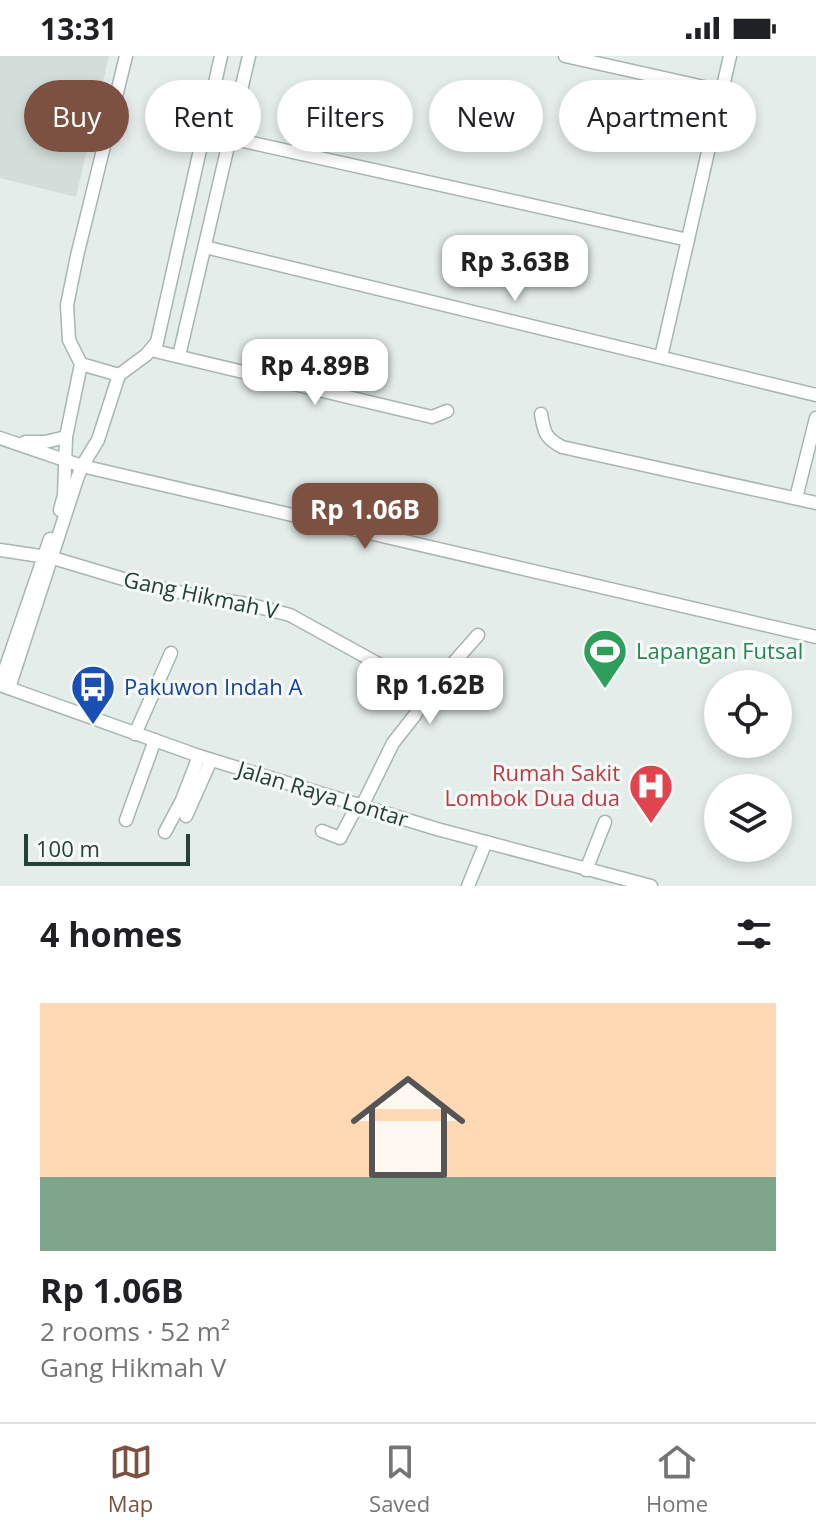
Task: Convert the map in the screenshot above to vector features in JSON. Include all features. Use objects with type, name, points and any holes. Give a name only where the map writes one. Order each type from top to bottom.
[{"type":"street","points":[[49,557],[64,495],[66,437],[81,364],[69,340],[67,305],[126,56]]},
{"type":"street","points":[[221,56],[155,351],[432,417],[447,411]]},
{"type":"street","points":[[243,80],[249,56]]},
{"type":"street","points":[[565,56],[673,80]]},
{"type":"street","points":[[725,80],[730,56]]},
{"type":"street","points":[[261,145],[688,240]]},
{"type":"street","points":[[179,356],[227,152]]},
{"type":"street","points":[[661,357],[708,152]]},
{"type":"street","points":[[205,247],[816,395]]},
{"type":"street","points":[[3,686],[82,466],[98,440],[119,375],[138,363],[157,342]]},
{"type":"street","points":[[81,364],[119,375]]},
{"type":"street","points":[[541,414],[543,430],[550,440],[562,447],[816,503]]},
{"type":"street","points":[[796,498],[816,418]]},
{"type":"street","points":[[13,442],[45,442],[66,437]]},
{"type":"street","points":[[0,438],[82,466],[816,637]]},
{"type":"street","name":"Gang Hikmah V","points":[[0,550],[49,557],[130,581],[290,615],[393,672],[426,694]]},
{"type":"street","points":[[322,831],[340,838],[393,743],[415,715],[426,694],[478,635]]},
{"type":"street","points":[[135,734],[171,653]]},
{"type":"street","name":"Jalan Raya Lontar","points":[[3,686],[135,734],[153,744],[486,842],[651,886]]},
{"type":"street","points":[[126,820],[153,744]]},
{"type":"street","points":[[186,816],[205,758]]},
{"type":"street","points":[[165,832],[205,758]]},
{"type":"street","points":[[586,870],[605,822]]},
{"type":"street","points":[[468,886],[486,842]]},
{"type":"shaded area","points":[[0,56],[109,56],[103,80],[24,80],[24,152],[87,152],[76,197],[0,178]]},
{"type":"place","name":"Lapangan Futsal","points":[[605,690]]},
{"type":"place","name":"Pakuwon Indah A","points":[[93,726]]},
{"type":"place","name":"Rumah Sakit Lombok Dua dua","points":[[651,825]]}]
